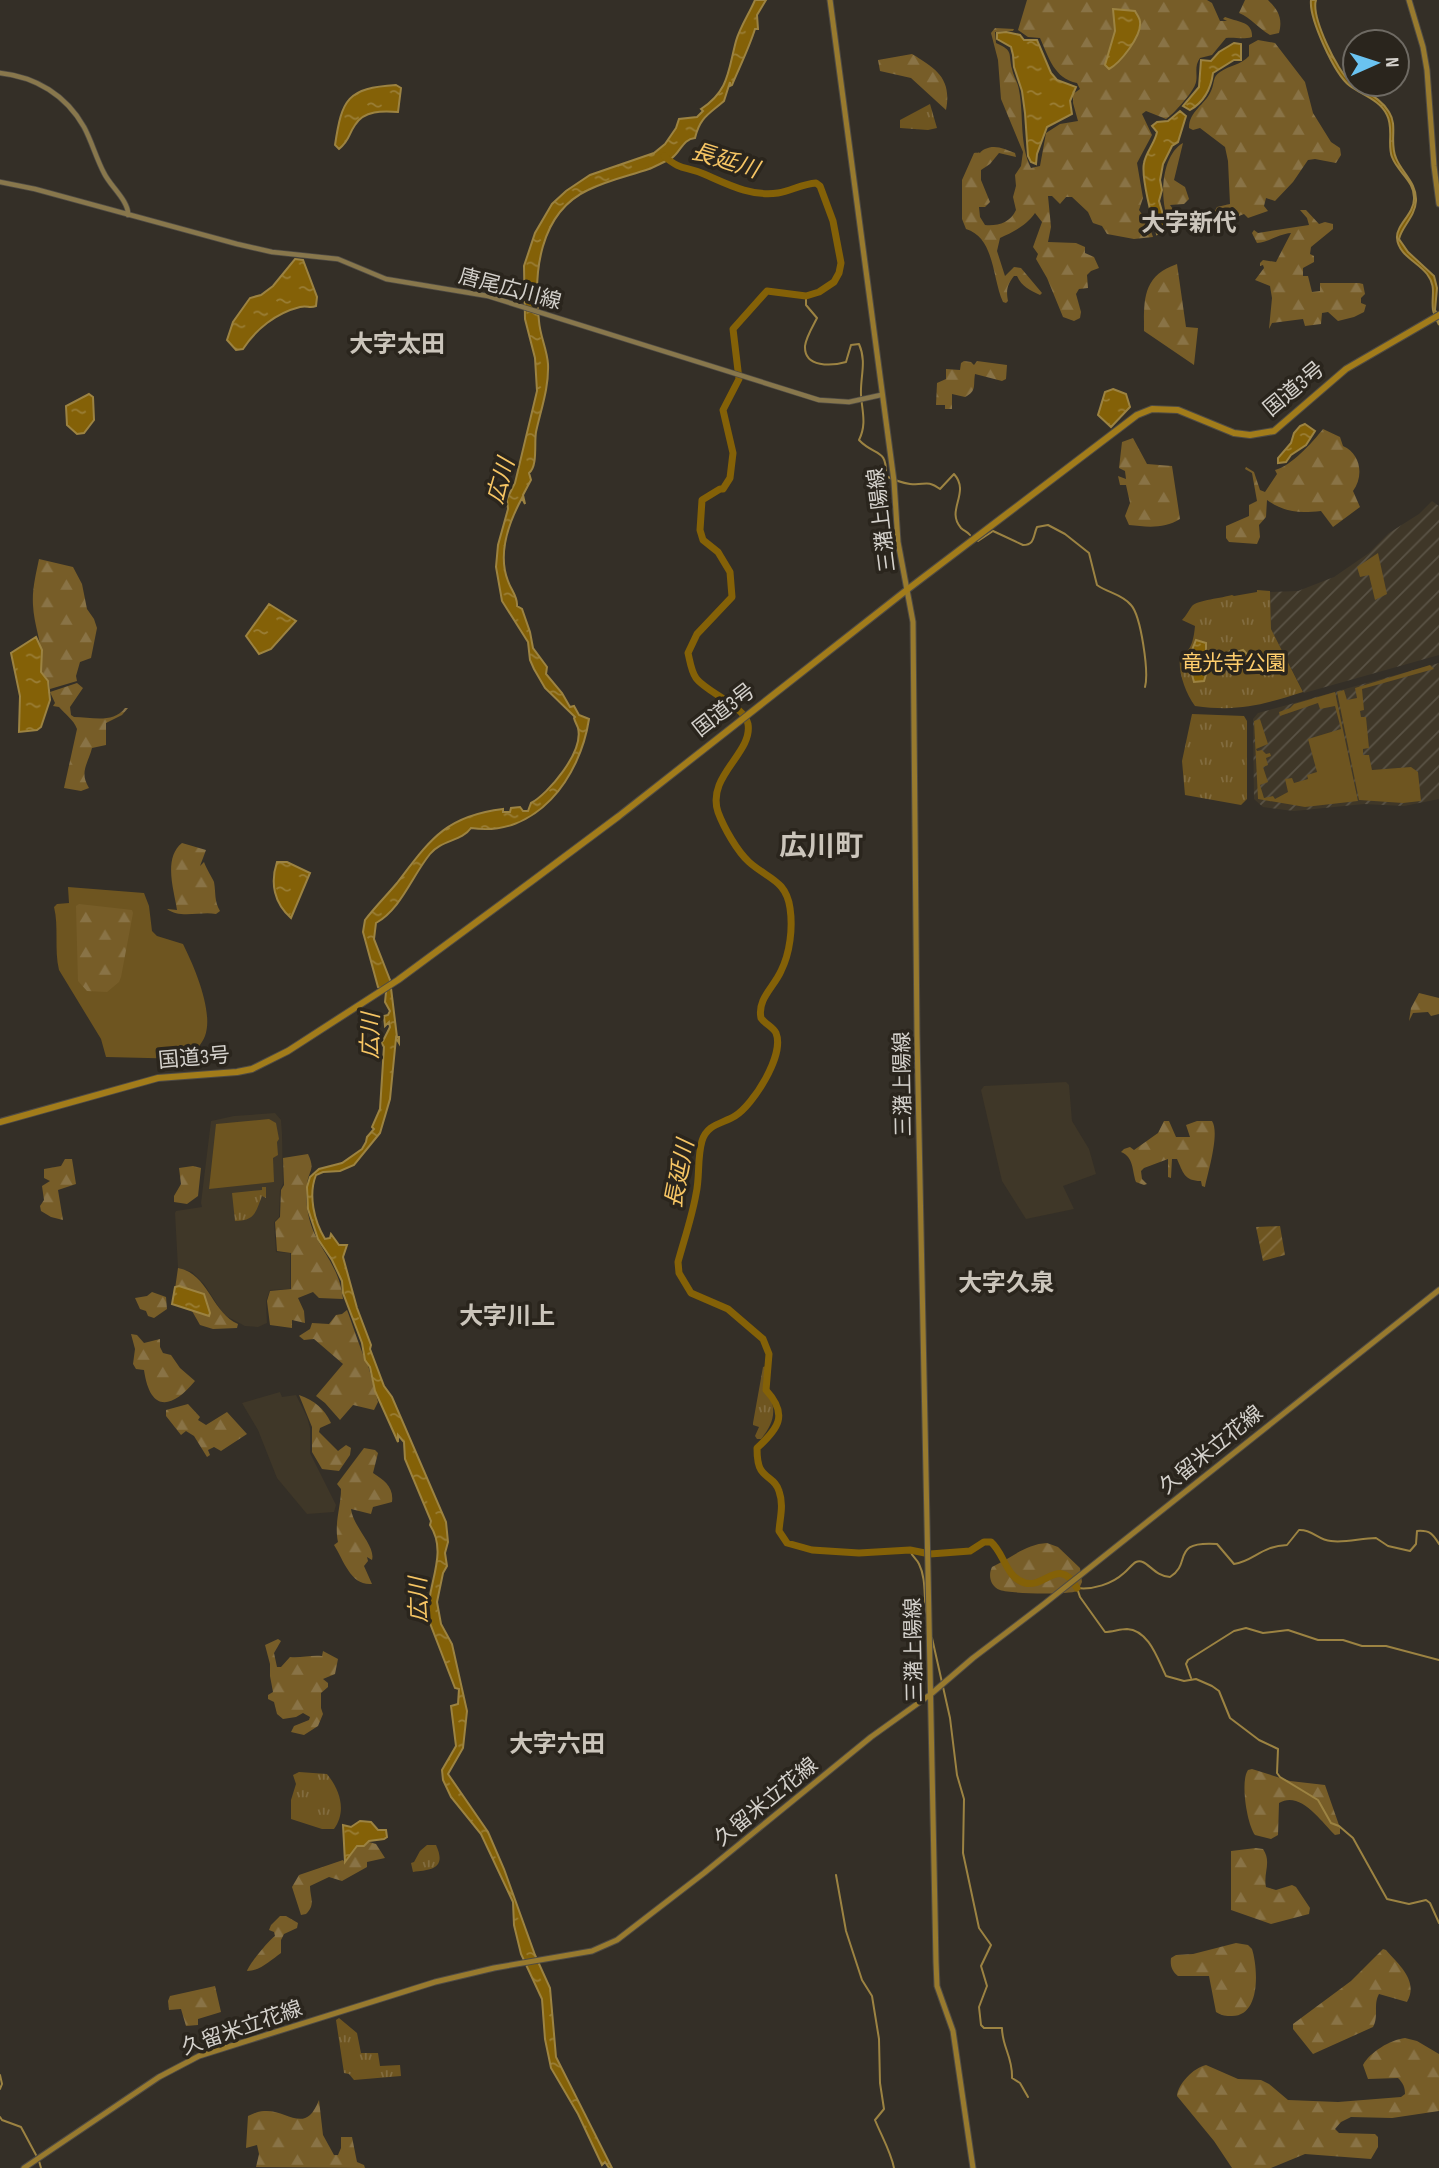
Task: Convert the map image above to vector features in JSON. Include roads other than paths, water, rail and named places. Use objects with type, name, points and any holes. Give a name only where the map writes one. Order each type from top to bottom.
[{"type":"highway","name":"国道3号","points":[[0,1122],[149,1080],[228,1074],[252,1069],[288,1051],[393,983],[619,816],[908,589],[1137,415],[1152,409],[1178,410],[1234,433],[1250,435],[1274,431],[1346,369],[1437,317]]},
{"type":"main road","name":"三潴上陽線","points":[[830,0],[894,479],[898,542],[913,622],[917,1046],[937,1986],[953,2031],[974,2168]]},
{"type":"main road","points":[[1409,0],[1423,47],[1439,204]]},
{"type":"main road","points":[[0,73],[39,83],[72,108],[103,172],[127,206],[128,215]]},
{"type":"main road","name":"唐尾広川線","points":[[0,182],[25,186],[272,252],[338,259],[386,279],[461,290],[819,400],[849,402],[881,395]]},
{"type":"main road","name":"久留米立花線","points":[[24,2168],[126,2098],[185,2062],[435,1982],[592,1951],[617,1940],[1439,1290]]},
{"type":"water","points":[[755,0],[766,0],[757,15],[758,29],[755,29],[724,101],[702,120],[695,138],[685,143],[672,158],[588,190],[572,200],[549,229],[543,246],[537,284],[540,327],[547,358],[547,382],[536,432],[534,465],[529,473],[531,480],[523,495],[525,504],[522,498],[509,527],[504,560],[517,606],[522,609],[533,648],[547,667],[546,674],[570,707],[574,706],[579,715],[589,719],[584,741],[565,782],[535,813],[516,823],[494,829],[471,828],[462,836],[435,849],[399,901],[376,923],[374,939],[390,980],[399,1037],[399,1043],[396,1038],[390,1099],[380,1133],[354,1165],[340,1171],[316,1175],[312,1191],[315,1216],[325,1239],[330,1238],[331,1234],[339,1245],[347,1245],[343,1257],[370,1349],[446,1522],[447,1566],[437,1602],[441,1624],[452,1644],[467,1711],[463,1748],[448,1774],[488,1832],[504,1869],[550,1988],[556,2057],[612,2168],[609,2168],[605,2162],[602,2165],[578,2114],[551,2068],[545,2039],[542,1999],[521,1954],[514,1925],[513,1902],[481,1834],[451,1797],[443,1780],[442,1770],[456,1746],[451,1706],[458,1704],[459,1689],[455,1688],[428,1618],[437,1559],[435,1536],[405,1459],[404,1442],[398,1435],[398,1442],[375,1391],[370,1367],[365,1360],[362,1343],[343,1293],[342,1281],[318,1239],[308,1209],[307,1187],[310,1177],[319,1169],[342,1163],[362,1149],[374,1129],[372,1127],[380,1109],[384,1047],[381,1042],[390,1027],[389,1022],[385,1026],[384,1016],[390,1011],[385,1002],[386,992],[378,987],[363,932],[365,920],[419,854],[441,832],[467,817],[483,812],[503,809],[503,812],[510,812],[511,808],[520,807],[523,811],[528,811],[531,803],[555,782],[576,749],[578,728],[575,717],[545,688],[534,669],[528,642],[502,601],[496,567],[498,545],[508,509],[507,499],[515,483],[537,391],[535,358],[525,319],[524,266],[535,233],[552,204],[566,191],[590,175],[654,153],[665,144],[679,119],[697,117],[703,111],[701,109],[717,95],[726,80],[738,36]]},
{"type":"water","points":[[1311,0],[1316,0],[1317,18],[1326,43],[1341,70],[1341,76],[1318,32]]},
{"type":"water","points":[[1113,9],[1135,11],[1140,19],[1140,28],[1129,48],[1109,69],[1105,65],[1115,31]]},
{"type":"water","points":[[997,33],[1020,35],[1024,40],[1037,40],[1051,73],[1057,80],[1076,87],[1070,101],[1072,114],[1047,127],[1036,164],[1031,162],[1028,156],[1022,91],[1011,47],[997,39]]},
{"type":"water","points":[[1234,43],[1241,44],[1241,60],[1234,60],[1213,73],[1206,94],[1195,107],[1190,110],[1183,106],[1199,87],[1201,60],[1211,61],[1219,52]]},
{"type":"water","points":[[396,85],[401,88],[398,112],[363,116],[339,149],[335,145],[338,129],[344,107],[350,99],[367,89]]},
{"type":"water","points":[[1369,98],[1376,98],[1381,102],[1392,117],[1394,152],[1416,195],[1413,212],[1399,239],[1408,252],[1434,276],[1437,288],[1435,310],[1439,325],[1433,310],[1433,287],[1430,279],[1398,244],[1397,233],[1411,210],[1414,193],[1392,157],[1387,115]]},
{"type":"water","points":[[1180,111],[1186,116],[1178,142],[1172,146],[1163,164],[1160,180],[1162,190],[1159,201],[1167,229],[1157,234],[1145,188],[1144,163],[1157,132],[1152,126],[1157,122],[1168,121]]},
{"type":"water","points":[[295,259],[303,260],[317,297],[316,306],[300,307],[275,318],[260,329],[243,349],[236,350],[227,340],[233,322],[250,298],[261,295],[273,286]]},
{"type":"water","points":[[1113,389],[1126,394],[1130,407],[1111,427],[1098,415],[1105,392]]},
{"type":"water","points":[[89,394],[93,397],[94,420],[84,433],[77,434],[67,425],[66,406]]},
{"type":"water","points":[[1305,424],[1315,431],[1306,445],[1286,462],[1278,463],[1278,458],[1291,443],[1294,433]]},
{"type":"water","points":[[269,604],[296,621],[271,649],[259,654],[246,636]]},
{"type":"water","points":[[36,637],[42,650],[41,672],[48,681],[50,700],[41,727],[19,732],[20,696],[11,653]]},
{"type":"water","points":[[1196,640],[1206,643],[1206,651],[1212,654],[1221,655],[1243,650],[1250,657],[1264,661],[1236,662],[1227,666],[1219,664],[1207,671],[1204,681],[1194,682],[1188,660]]},
{"type":"water","points":[[277,862],[287,862],[310,873],[291,918],[281,906],[275,892]]},
{"type":"water","points":[[175,1287],[204,1294],[209,1316],[172,1304]]},
{"type":"water","points":[[360,1821],[371,1822],[378,1830],[386,1830],[387,1837],[357,1846],[345,1862],[343,1825],[351,1827]]},
{"type":"waterway","name":"長延川","points":[[664,156],[679,166],[758,193],[778,193],[816,183],[820,186],[833,221],[841,263],[834,282],[819,292],[806,296],[767,291],[733,329],[739,379],[723,410],[733,453],[730,478],[723,489],[702,500],[700,530],[703,540],[718,552],[730,572],[732,597],[697,634],[688,653],[692,669],[701,684],[733,705],[748,724],[744,745],[718,787],[718,812],[731,839],[744,857],[785,891],[791,924],[789,948],[784,964],[760,1011],[761,1018],[776,1033],[776,1054],[766,1079],[750,1101],[735,1116],[711,1128],[704,1135],[700,1147],[694,1203],[678,1262],[679,1273],[691,1293],[728,1309],[763,1339],[769,1354],[766,1390],[779,1414],[775,1428],[757,1448],[757,1456],[761,1470],[776,1484],[779,1491],[779,1531],[787,1543],[812,1550],[859,1553],[910,1550],[930,1554],[970,1551],[984,1542],[991,1542],[1009,1571],[1019,1580],[1033,1583],[1052,1575],[1064,1574],[1077,1588]]},
{"type":"waterway","points":[[806,296],[806,305],[817,318],[805,346],[809,358],[820,364],[846,362],[851,345],[859,344],[863,357],[863,423],[859,440],[882,456],[886,476],[898,481],[928,484],[940,489],[954,474],[960,488],[956,508],[957,521],[970,535]]},
{"type":"waterway","points":[[978,541],[993,531],[1027,545],[1033,539],[1037,527],[1048,525],[1065,534],[1089,553],[1097,585],[1123,598],[1135,611],[1143,644],[1145,687]]},
{"type":"waterway","points":[[1439,1544],[1433,1535],[1425,1531],[1417,1531],[1416,1544],[1410,1551],[1388,1546],[1376,1538],[1331,1541],[1299,1530],[1287,1545],[1271,1548],[1234,1564],[1217,1544],[1202,1544],[1187,1549],[1177,1571],[1170,1577],[1159,1574],[1140,1561],[1108,1583],[1077,1588],[1080,1597],[1105,1632],[1127,1629],[1135,1631],[1152,1647],[1166,1676],[1184,1681],[1196,1679],[1219,1691],[1230,1718],[1259,1740],[1278,1749],[1277,1773],[1280,1777],[1318,1800],[1331,1823],[1353,1838],[1387,1899],[1409,1904],[1426,1900],[1439,1923]]},
{"type":"waterway","points":[[910,1550],[921,1570],[927,1615]]},
{"type":"waterway","points":[[1191,1678],[1186,1664],[1188,1660],[1234,1631],[1246,1628],[1263,1633],[1288,1630],[1318,1640],[1343,1640],[1362,1646],[1386,1646],[1439,1660]]},
{"type":"waterway","points":[[932,1638],[950,1718],[957,1775],[964,1799],[963,1853],[979,1928],[991,1945],[981,1966],[987,1986],[979,2007],[981,2025],[984,2028],[1002,2028],[1012,2078],[1020,2083],[1028,2097]]},
{"type":"waterway","points":[[836,1875],[846,1931],[862,1980],[872,1996],[879,2039],[880,2083],[884,2109],[875,2120],[894,2168]]},
{"type":"waterway","points":[[0,2075],[0,2089]]},
{"type":"waterway","points":[[0,2117],[21,2127],[36,2155]]},
{"type":"waterway","points":[[39,2161],[41,2168]]},
{"type":"district","name":"大字新代","points":[[1189,223]]},
{"type":"district","name":"大字太田","points":[[397,344]]},
{"type":"district","name":"広川町","points":[[821,846]]},
{"type":"district","name":"大字久泉","points":[[1006,1283]]},
{"type":"district","name":"大字川上","points":[[507,1316]]},
{"type":"district","name":"大字六田","points":[[557,1744]]},
{"type":"water label","name":"広川","points":[[501,481]]},
{"type":"water label","name":"広川","points":[[371,1036]]},
{"type":"water label","name":"広川","points":[[419,1600]]},
{"type":"park label","name":"竜光寺公園","points":[[1234,663]]}]
